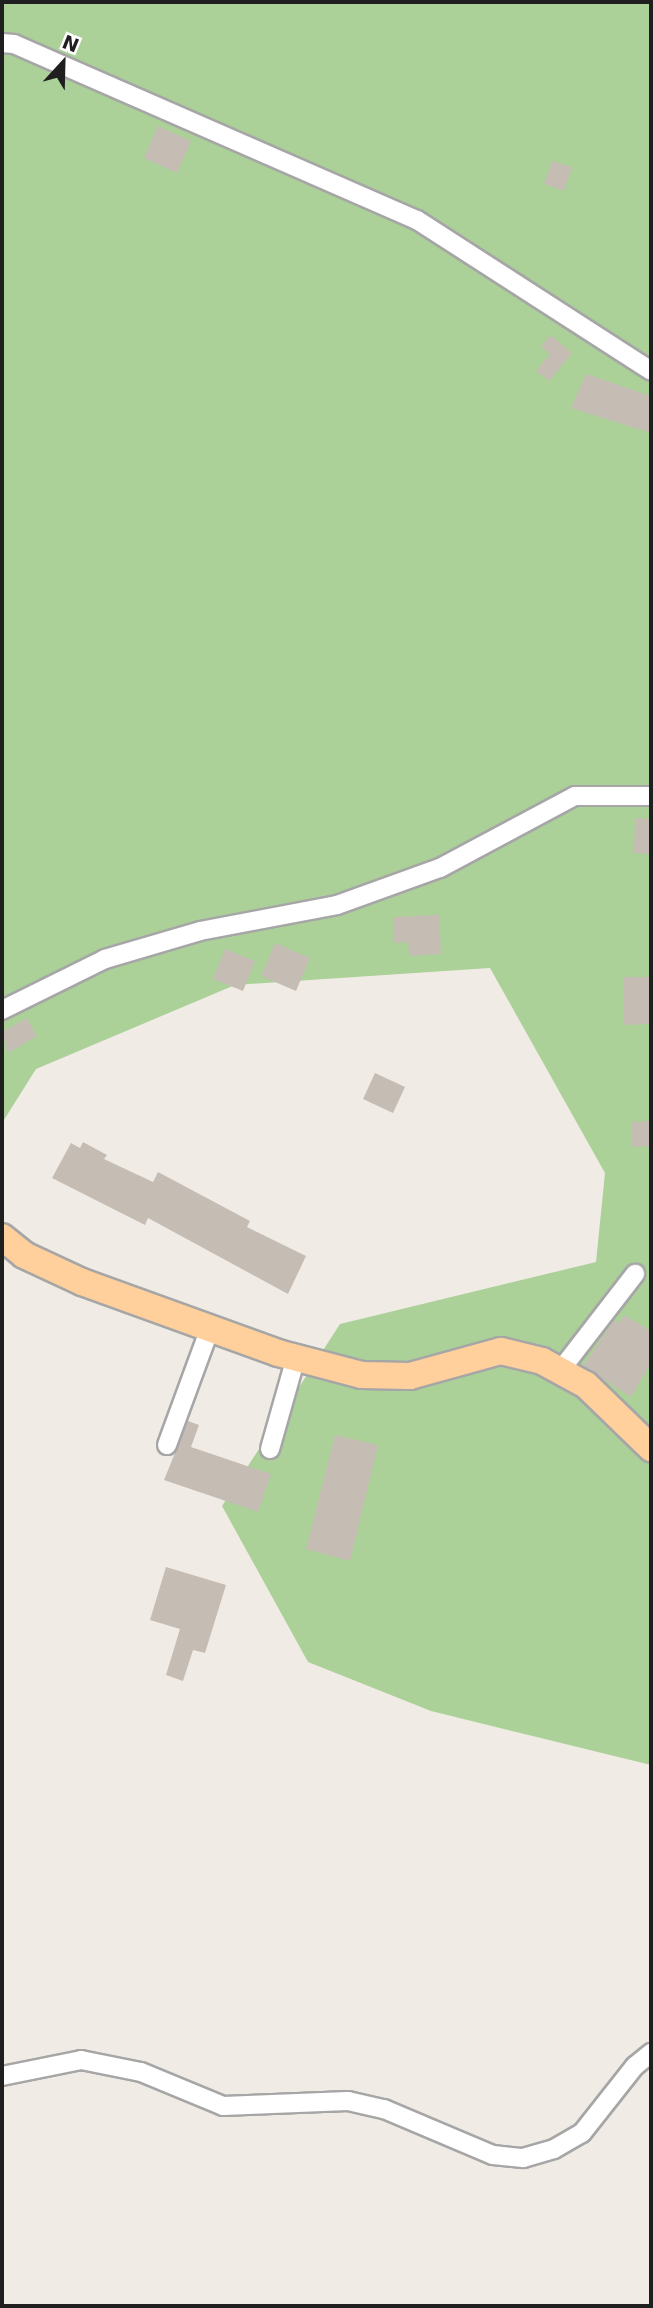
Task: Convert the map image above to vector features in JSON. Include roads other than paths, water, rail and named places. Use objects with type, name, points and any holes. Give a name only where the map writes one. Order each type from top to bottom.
[{"type":"main road","points":[[2,1237],[24,1255],[82,1282],[296,1357],[362,1375],[410,1376],[501,1351],[560,1371],[586,1385],[651,1448]]},
{"type":"street","points":[[2,43],[14,44],[416,220],[651,371]]},
{"type":"street","points":[[2,1010],[105,959],[200,931],[337,905],[440,868],[575,796],[651,796]]},
{"type":"street","points":[[560,1371],[635,1274]]},
{"type":"street","points":[[167,1445],[210,1328]]},
{"type":"street","points":[[271,1449],[296,1357]]},
{"type":"street","points":[[2,2076],[81,2060],[141,2072],[223,2106],[348,2101],[384,2109],[493,2155],[523,2158],[554,2149],[582,2133],[635,2066],[651,2053]]}]
